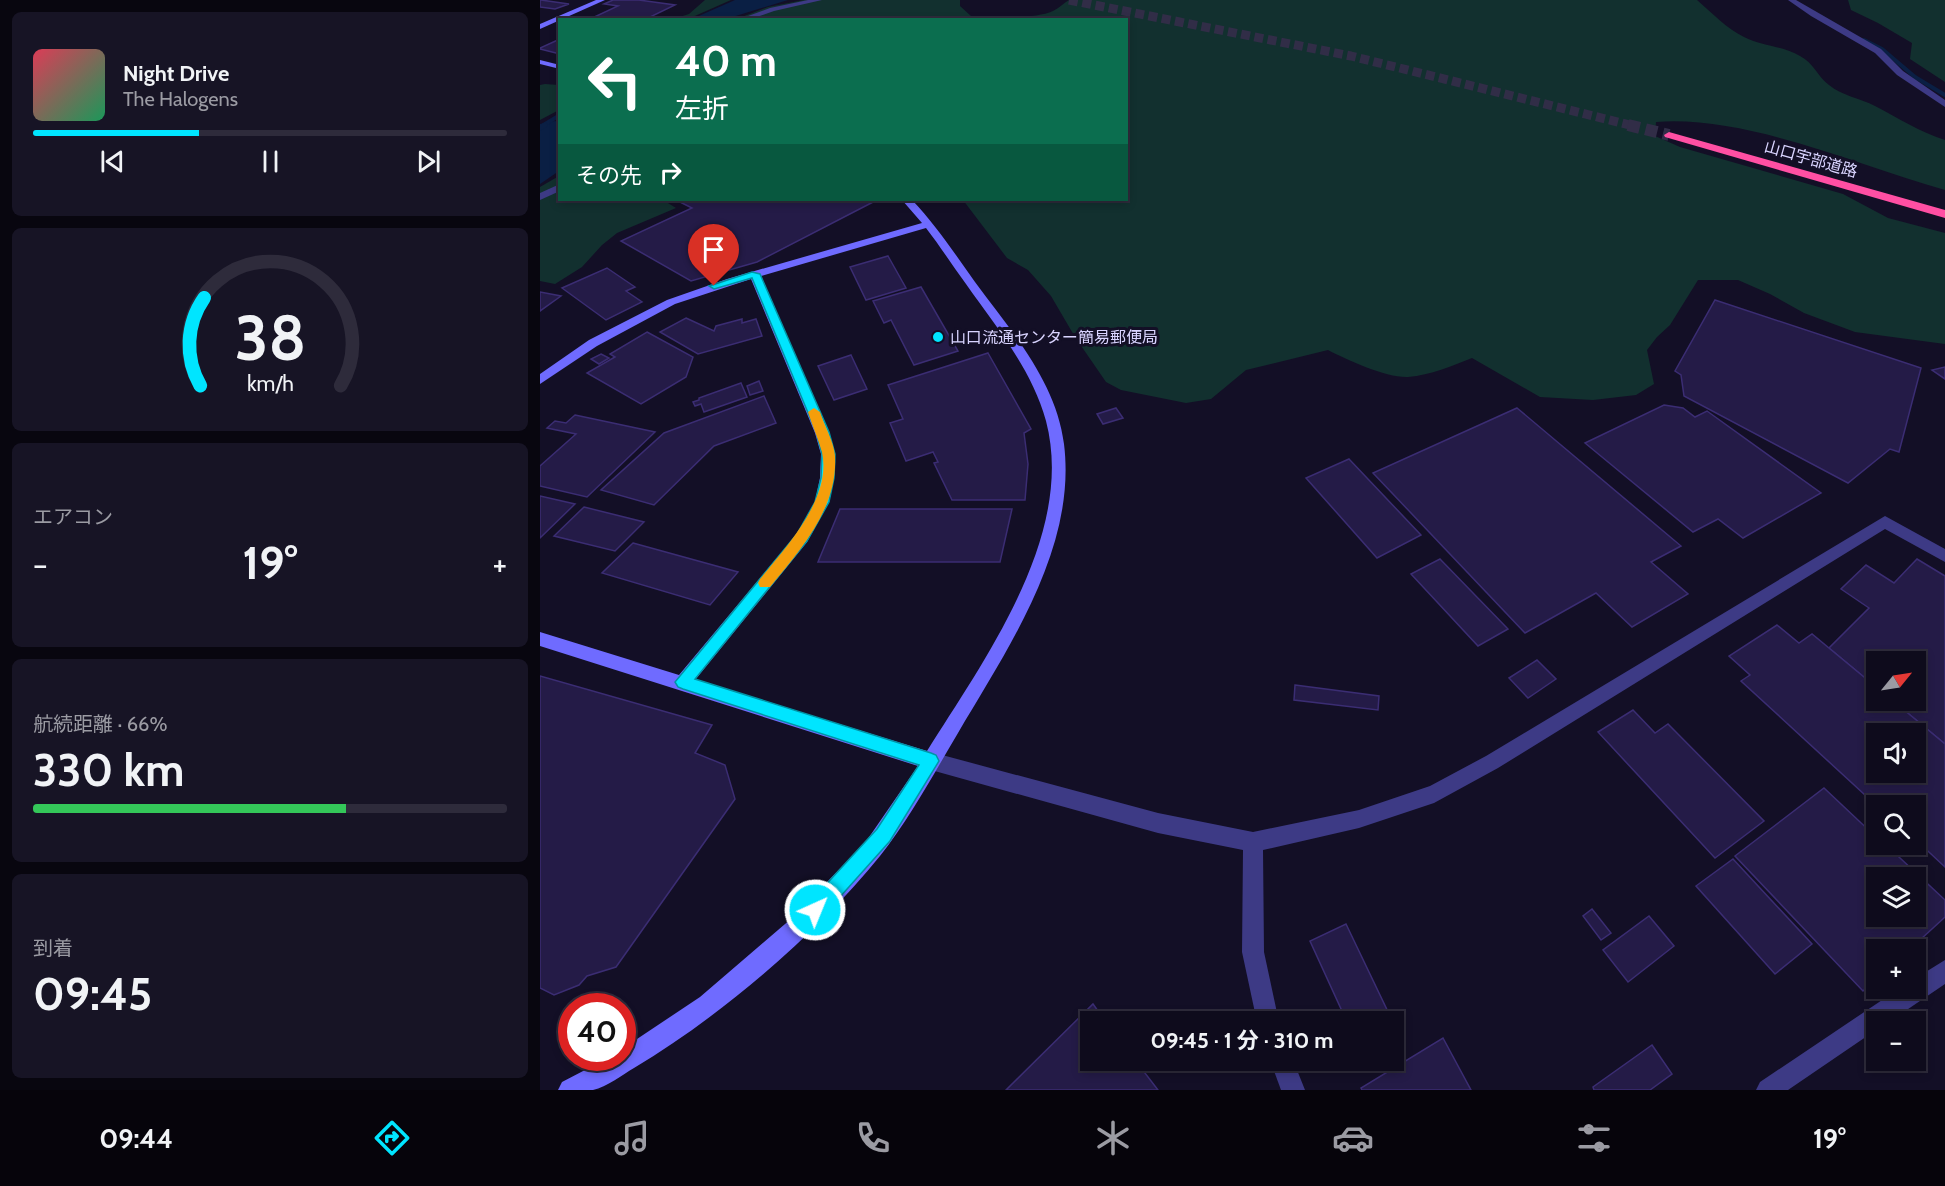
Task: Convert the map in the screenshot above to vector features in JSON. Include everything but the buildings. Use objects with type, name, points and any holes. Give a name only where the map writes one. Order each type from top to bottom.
[{"type":"highway","name":"山口宇部道路","points":[[1670,134],[1945,212]]},
{"type":"street","points":[[561,18],[602,0]]},
{"type":"street","points":[[746,18],[772,9],[819,0]]},
{"type":"street","points":[[1791,0],[1813,15],[1878,51],[1900,73],[1945,104]]},
{"type":"street","points":[[540,27],[558,19]]},
{"type":"street","points":[[540,62],[558,66]]},
{"type":"street","points":[[540,197],[558,188]]},
{"type":"street","points":[[570,1090],[648,1046],[699,1011],[801,926],[884,835],[995,656],[1021,604],[1045,545],[1056,505],[1059,469],[1052,415],[1043,392],[1025,360],[929,224],[908,201]]},
{"type":"street","points":[[540,380],[593,343],[655,310],[698,292],[929,224]]},
{"type":"street","points":[[683,682],[802,538],[822,502],[827,478],[828,454],[822,432],[755,274]]},
{"type":"street","points":[[540,639],[931,761],[1158,824],[1253,842],[1359,819],[1434,794],[1502,756],[1885,522],[1945,556]]},
{"type":"street","points":[[1253,842],[1253,952],[1266,1011]]},
{"type":"street","points":[[1768,1090],[1945,971]]},
{"type":"street","points":[[1285,1071],[1293,1090]]},
{"type":"green space","points":[[705,0],[731,0],[690,18],[676,18],[689,14]]},
{"type":"green space","points":[[804,0],[960,0],[960,6],[971,16],[1013,17],[1045,14],[1069,0],[1697,0],[1738,34],[1787,50],[1805,59],[1834,89],[1869,103],[1918,129],[1945,140],[1945,190],[1802,144],[1727,126],[1691,122],[1656,122],[1655,136],[1680,147],[1843,194],[1888,218],[1945,233],[1945,344],[1855,332],[1804,313],[1738,280],[1698,280],[1670,325],[1647,350],[1654,384],[1636,395],[1593,400],[1540,397],[1472,358],[1441,370],[1399,377],[1367,368],[1328,350],[1246,370],[1211,399],[1186,403],[1121,390],[1106,382],[1075,337],[1051,296],[1028,270],[1007,258],[964,201],[1128,201],[1128,18],[739,18],[768,7]]},
{"type":"green space","points":[[1848,0],[1945,0],[1945,82],[1910,59],[1912,43],[1851,10]]},
{"type":"green space","points":[[540,85],[558,85],[558,111],[540,120]]},
{"type":"green space","points":[[558,177],[558,201],[665,201],[676,208],[617,233],[602,245],[582,267],[555,284],[540,281],[540,187]]},
{"type":"water","points":[[735,0],[788,0],[729,18],[694,18]]},
{"type":"water","points":[[558,122],[558,172],[540,184],[540,124]]},
{"type":"waterway","points":[[1864,40],[1882,49],[1915,77],[1945,95]]},
{"type":"waterway","points":[[542,126],[558,116]]},
{"type":"waterway","points":[[540,128],[545,125]]},
{"type":"tunnel","points":[[1069,0],[1351,56],[1634,126]]},
{"type":"tunnel","points":[[1628,125],[1669,135]]},
{"type":"slow traffic","points":[[765,583],[802,538],[822,502],[827,478],[828,454],[814,412]]},
{"type":"place","name":"山口流通センター簡易郵便局","points":[[938,337]]},
{"type":"route","points":[[714,286],[755,274],[822,432],[828,454],[827,478],[822,502],[802,538],[683,682],[931,761],[884,835],[815,910]]}]
